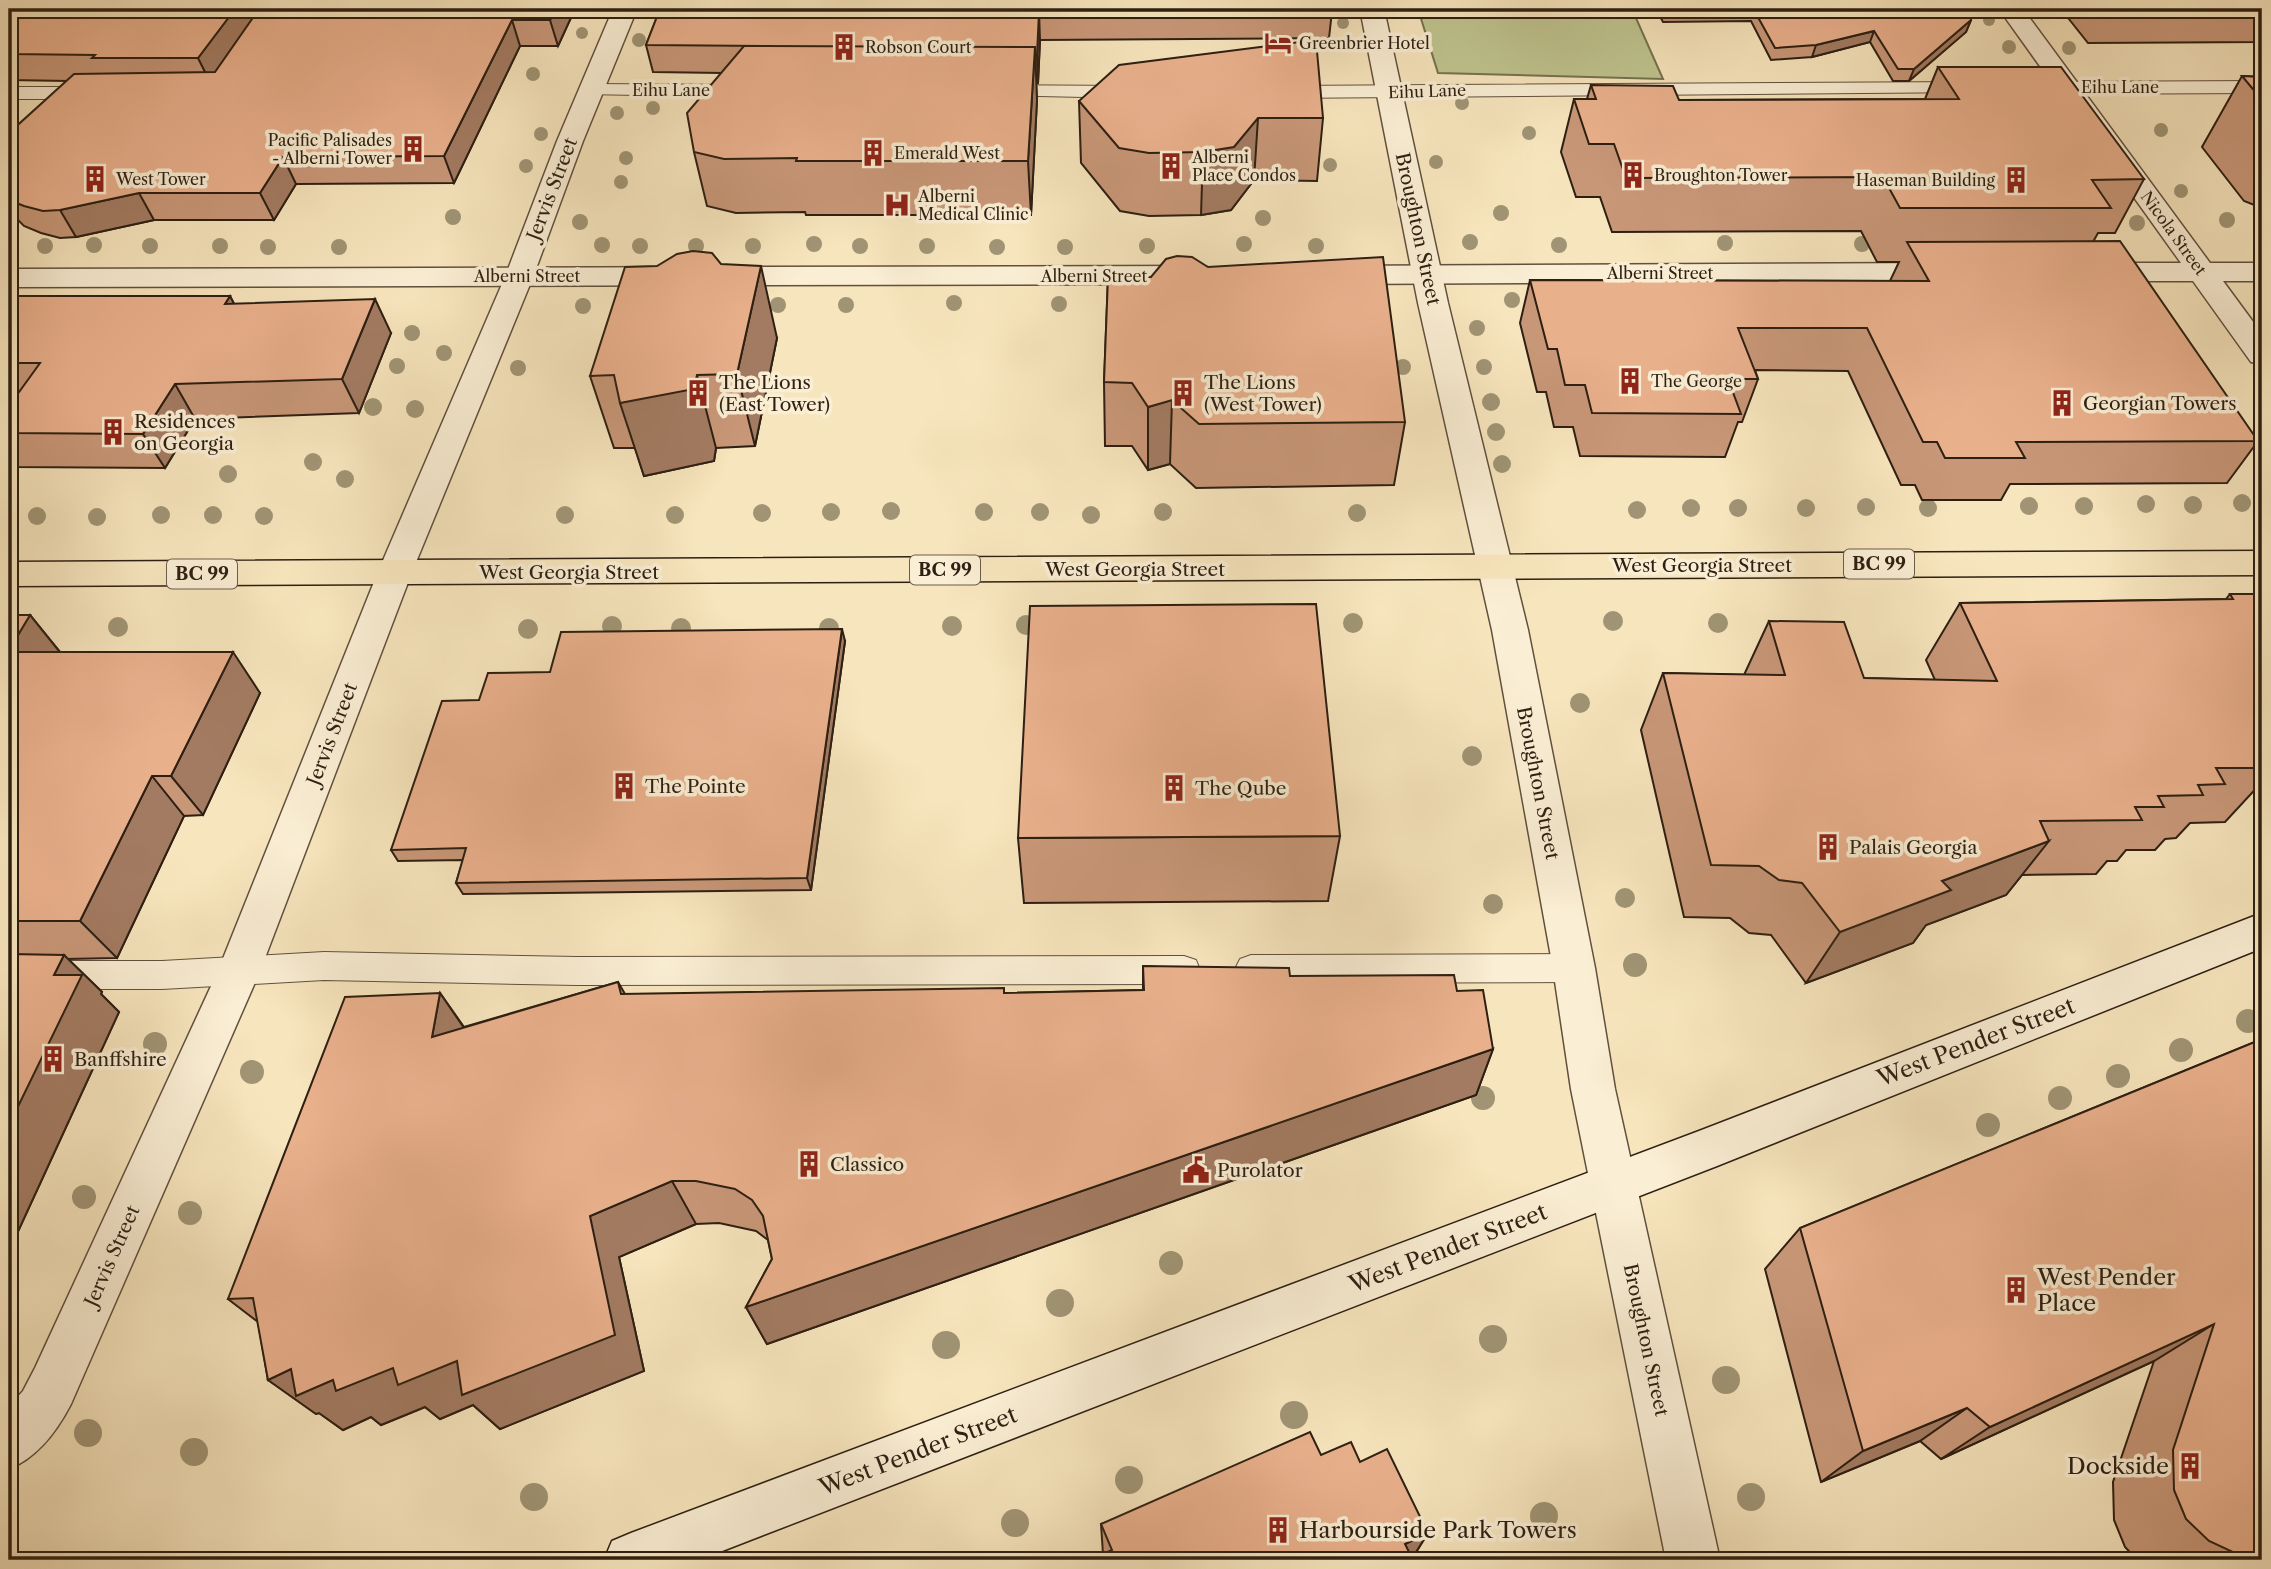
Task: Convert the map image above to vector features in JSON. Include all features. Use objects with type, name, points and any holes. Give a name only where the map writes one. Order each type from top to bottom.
[{"type":"highway","name":"West Georgia Street","points":[[9,574],[2262,563]]},
{"type":"street","name":"Jervis Street","points":[[9,1443],[41,1409],[53,1386],[239,971],[395,572],[519,276],[625,9]]},
{"type":"street","name":"Broughton Street","points":[[1372,9],[1426,274],[1510,630],[1574,968],[1593,1089],[1693,1560]]},
{"type":"street","name":"Nicola Street","points":[[2011,9],[2262,355]]},
{"type":"street","name":"Alberni Street","points":[[1306,275],[1965,272]]},
{"type":"street","points":[[2060,272],[2262,272]]},
{"type":"street","name":"Alberni Street","points":[[9,278],[1224,275]]},
{"type":"street","name":"West Pender Street","points":[[631,1560],[1613,1184],[2262,930]]},
{"type":"lane","name":"Eihu Lane","points":[[2018,88],[2262,87]]},
{"type":"lane","name":"Eihu Lane","points":[[1264,92],[1990,88]]},
{"type":"lane","name":"Eihu Lane","points":[[591,90],[769,91]]},
{"type":"lane","points":[[978,92],[1155,92]]},
{"type":"lane","points":[[9,93],[106,93]]},
{"type":"lane","points":[[9,975],[142,976],[324,966],[577,971],[1574,968]]},
{"type":"green space","points":[[1418,9],[1632,9],[1663,79],[1438,73]]},
{"type":"building","points":[[9,9],[235,9],[198,58],[92,58],[95,55],[9,54]]},
{"type":"building","points":[[259,9],[556,9],[550,20],[512,20],[444,156],[283,157],[260,193],[139,193],[60,210],[43,211],[9,200],[9,133],[74,74],[215,72]]},
{"type":"building","points":[[660,9],[1332,11],[1039,12],[1035,55],[1035,47],[646,45]]},
{"type":"building","points":[[1665,9],[1971,9],[1971,20],[1914,69],[1898,69],[1874,31],[1816,45],[1775,48],[1754,10]]},
{"type":"building","points":[[1316,40],[1323,118],[1258,118],[1234,147],[1203,152],[1149,153],[1119,148],[1079,101],[1119,65]]},
{"type":"building","points":[[744,46],[1035,47],[1028,161],[796,161],[797,158],[724,159],[694,152],[687,113]]},
{"type":"building","points":[[1938,67],[2061,67],[2144,179],[2092,180],[2111,208],[1900,208],[1883,177],[1626,178],[1614,144],[1589,144],[1574,99],[1596,99],[1591,85],[1673,86],[1679,100],[1959,99]]},
{"type":"building","points":[[2242,76],[2262,77],[2262,100]]},
{"type":"building","points":[[2120,241],[2258,441],[2016,442],[2025,458],[1945,458],[1937,442],[1923,442],[1867,328],[1738,328],[1758,379],[1728,379],[1741,414],[1592,413],[1585,385],[1565,385],[1557,349],[1548,349],[1530,280],[1929,281],[1907,242]]},
{"type":"building","points":[[693,251],[712,253],[721,264],[761,266],[737,374],[697,375],[694,389],[620,403],[614,375],[590,376],[625,267],[657,266],[677,254]]},
{"type":"building","points":[[1177,256],[1192,257],[1208,267],[1383,257],[1405,422],[1199,424],[1172,400],[1148,407],[1132,383],[1104,382],[1108,277],[1151,277],[1166,259]]},
{"type":"building","points":[[9,296],[230,296],[225,304],[375,299],[342,379],[175,384],[143,434],[9,433],[9,406],[40,363],[9,363]]},
{"type":"building","points":[[2230,594],[2262,594],[2262,768],[2216,768],[2225,784],[2198,785],[2203,795],[2158,796],[2164,807],[2135,807],[2142,820],[2040,821],[2049,841],[1942,881],[1951,890],[1840,932],[1802,883],[1779,880],[1759,866],[1711,865],[1663,673],[1785,675],[1769,621],[1844,622],[1864,678],[1997,681],[1960,603],[2233,599]]},
{"type":"building","name":"The Qube","points":[[1316,604],[1340,836],[1018,838],[1030,606]]},
{"type":"building","points":[[9,615],[30,615],[9,650]]},
{"type":"building","name":"The Pointe","points":[[842,629],[807,878],[456,883],[466,848],[391,850],[442,701],[479,700],[488,673],[550,672],[561,632]]},
{"type":"building","points":[[9,652],[233,652],[171,776],[152,776],[80,921],[9,921]]},
{"type":"building","points":[[9,954],[64,955],[54,975],[82,975],[9,1125]]},
{"type":"building","name":"Classico","points":[[1143,966],[1289,968],[1290,976],[1454,975],[1457,991],[1483,990],[1493,1049],[746,1307],[772,1259],[763,1216],[752,1200],[735,1189],[696,1181],[672,1181],[590,1216],[615,1335],[462,1395],[457,1361],[398,1385],[393,1368],[336,1391],[333,1380],[296,1396],[291,1369],[268,1380],[253,1298],[228,1299],[345,997],[440,993],[432,1037],[618,982],[621,994],[1004,988],[1004,993],[1144,990]]},
{"type":"building","name":"West Pender Place","points":[[2262,1039],[2262,1560],[2250,1560],[2209,1541],[2186,1519],[2174,1490],[2173,1450],[2214,1324],[1990,1427],[1967,1408],[1863,1451],[1800,1228]]},
{"type":"building","points":[[1310,1432],[1321,1455],[1351,1442],[1360,1462],[1387,1449],[1428,1533],[1405,1544],[1413,1560],[1090,1560],[1112,1550],[1101,1524]]},
{"type":"place","name":"Greenbrier Hotel","points":[[1278,43]]},
{"type":"place","name":"Robson Court","points":[[844,47]]},
{"type":"place","name":"Pacific Palisades - Alberni Tower","points":[[413,149]]},
{"type":"place","name":"Emerald West","points":[[873,153]]},
{"type":"place","name":"Alberni Place Condos","points":[[1171,166]]},
{"type":"place","name":"Broughton Tower","points":[[1633,175]]},
{"type":"place","name":"West Tower","points":[[95,179]]},
{"type":"place","name":"Haseman Building","points":[[2016,180]]},
{"type":"place","name":"Alberni Medical Clinic","points":[[897,205]]},
{"type":"place","name":"The George","points":[[1630,381]]},
{"type":"place","name":"The Lions (East Tower)","points":[[698,393]]},
{"type":"place","name":"The Lions (West Tower)","points":[[1183,393]]},
{"type":"place","name":"Georgian Towers","points":[[2062,403]]},
{"type":"place","name":"Residences on Georgia","points":[[113,432]]},
{"type":"place","name":"The Pointe","points":[[624,786]]},
{"type":"place","name":"The Qube","points":[[1174,788]]},
{"type":"place","name":"Palais Georgia","points":[[1828,847]]},
{"type":"place","name":"Banffshire","points":[[53,1059]]},
{"type":"place","name":"Classico","points":[[809,1164]]},
{"type":"place","name":"Purolator","points":[[1196,1170]]},
{"type":"place","name":"West Pender Place","points":[[2016,1290]]},
{"type":"place","name":"Dockside","points":[[2190,1466]]},
{"type":"place","name":"Harbourside Park Towers","points":[[1278,1530]]}]
